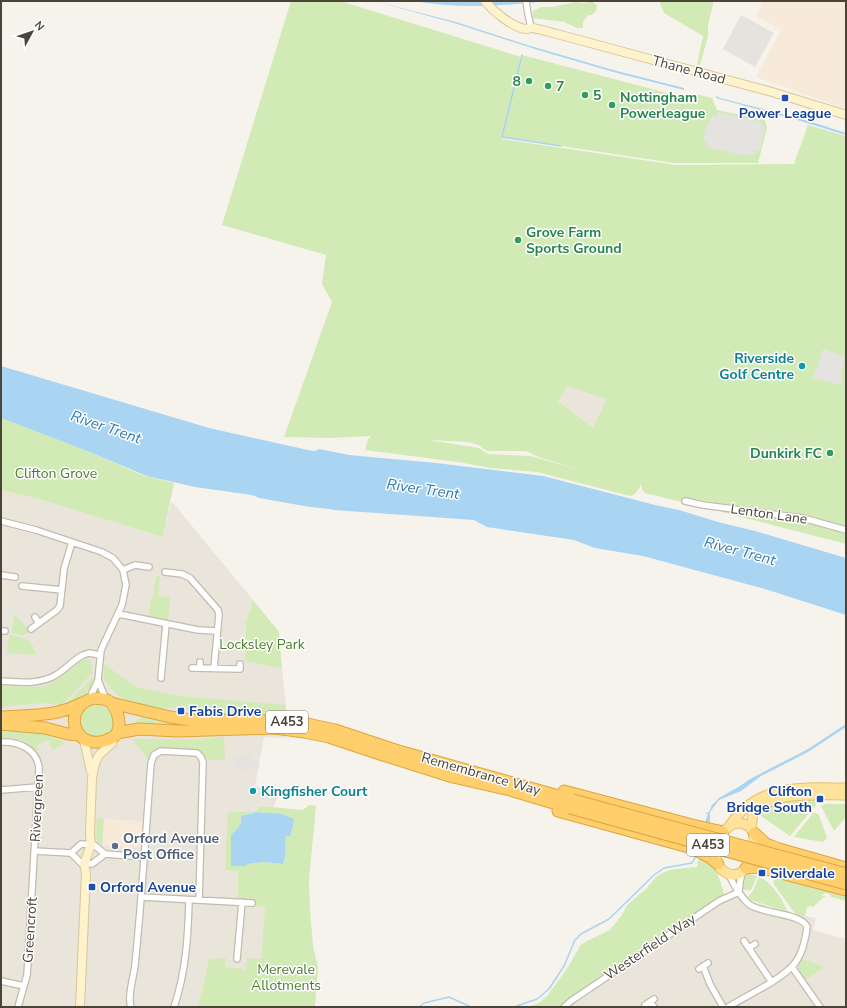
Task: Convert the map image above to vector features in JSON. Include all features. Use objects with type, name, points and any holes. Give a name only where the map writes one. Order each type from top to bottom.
[{"type":"highway","points":[[1,718],[51,714],[68,710],[86,701],[100,698],[109,702],[118,717],[119,725],[116,735],[104,741],[98,742],[87,741],[82,738],[45,728],[1,724]]},
{"type":"highway","points":[[82,738],[75,725],[75,717],[79,707],[86,701]]},
{"type":"highway","name":"Remembrance Way","points":[[109,702],[170,717],[191,720],[258,720],[307,724],[335,730],[455,772]]},
{"type":"highway","name":"Remembrance Way","points":[[116,735],[139,730],[178,731],[275,728],[329,737],[380,754],[455,772],[571,804],[846,884]]},
{"type":"highway","points":[[455,772],[516,779],[692,825],[726,828]]},
{"type":"highway","points":[[455,772],[564,813],[692,848],[711,858],[718,864]]},
{"type":"highway","name":"Remembrance Way","points":[[571,804],[846,874]]},
{"type":"highway","points":[[753,831],[766,844],[846,868]]},
{"type":"highway","points":[[744,870],[758,867],[846,891]]},
{"type":"main road","name":"A453","points":[[744,870],[734,875],[724,872],[718,864],[716,854],[719,839],[726,828],[738,814],[753,801],[777,792],[792,789],[846,788]]},
{"type":"main road","points":[[744,870],[750,862],[755,840],[753,831],[753,814],[763,804],[772,800],[804,795],[846,795]]},
{"type":"main road","name":"A453","points":[[726,828],[740,823],[746,824],[753,831]]},
{"type":"street","name":"Thane Road","points":[[486,1],[502,16],[526,23],[531,28],[772,92],[846,115]]},
{"type":"street","points":[[526,1],[531,28]]},
{"type":"street","name":"Lenton Lane","points":[[688,501],[803,518],[846,530]]},
{"type":"street","points":[[1,521],[36,530],[107,554],[117,562],[123,570],[126,585],[124,598],[103,645],[100,655],[98,680],[86,701]]},
{"type":"street","points":[[31,629],[60,606],[65,563],[72,542]]},
{"type":"street","points":[[123,570],[135,565],[145,568]]},
{"type":"street","points":[[165,572],[172,570],[190,578],[216,607],[219,613],[214,668]]},
{"type":"street","points":[[1,575],[8,573],[15,577]]},
{"type":"street","points":[[22,586],[30,584],[62,590]]},
{"type":"street","points":[[118,614],[198,630],[218,631]]},
{"type":"street","points":[[35,618],[39,623]]},
{"type":"street","points":[[160,674],[166,624]]},
{"type":"street","points":[[1,681],[43,681],[55,676],[84,655],[89,653],[100,655]]},
{"type":"street","points":[[200,662],[200,668]]},
{"type":"street","points":[[192,668],[240,669],[240,664]]},
{"type":"street","points":[[98,680],[109,702]]},
{"type":"street","points":[[80,1007],[86,873],[84,864],[90,845],[92,778],[97,758],[112,743],[116,735]]},
{"type":"street","points":[[82,738],[92,778]]},
{"type":"street","name":"Rivergreen","points":[[1,742],[12,741],[25,746],[34,755],[39,763],[34,851]]},
{"type":"street","points":[[131,1007],[130,1001],[135,968],[151,763],[153,757],[161,751],[197,753],[202,757],[199,900]]},
{"type":"street","points":[[1,790],[38,787]]},
{"type":"street","points":[[71,853],[81,844],[94,845],[105,854],[144,857]]},
{"type":"street","points":[[34,851],[71,853],[81,864],[93,864],[105,854]]},
{"type":"street","name":"Greencroft","points":[[18,1007],[24,986],[28,960],[34,851]]},
{"type":"street","points":[[740,892],[740,882],[744,870]]},
{"type":"street","points":[[728,1007],[792,967],[800,955],[807,930],[805,924],[798,919],[756,908],[750,904],[740,892],[729,874]]},
{"type":"street","name":"Westerfield Way","points":[[564,1007],[571,1000],[719,900],[740,892]]},
{"type":"street","points":[[141,897],[252,903]]},
{"type":"street","points":[[174,1007],[186,961],[189,900]]},
{"type":"street","points":[[237,960],[242,902]]},
{"type":"street","points":[[744,941],[771,981]]},
{"type":"street","points":[[749,948],[755,944]]},
{"type":"street","points":[[708,963],[701,967],[723,1007]]},
{"type":"street","points":[[792,967],[817,1006]]},
{"type":"street","points":[[1,981],[24,986]]},
{"type":"street","points":[[650,1002],[654,1007]]},
{"type":"shaded area","points":[[846,1],[846,109],[756,77],[781,30],[756,16],[762,2]]},
{"type":"shaded area","points":[[741,15],[774,33],[755,67],[723,49]]},
{"type":"shaded area","points":[[718,112],[762,122],[761,126],[765,127],[760,151],[755,150],[755,155],[742,155],[706,147],[707,142],[703,141],[707,123],[710,123],[712,115],[717,116]]},
{"type":"shaded area","points":[[823,349],[844,356],[841,385],[813,378]]},
{"type":"shaded area","points":[[567,385],[606,399],[593,428],[558,401]]},
{"type":"shaded area","points":[[1,490],[42,500],[163,537],[171,503],[173,503],[253,600],[246,622],[245,661],[257,662],[266,666],[282,668],[286,705],[285,738],[264,737],[255,786],[278,791],[274,807],[259,806],[256,812],[228,812],[238,871],[238,898],[253,899],[265,907],[261,960],[246,971],[242,971],[242,968],[225,967],[226,959],[209,959],[198,1007],[1,1007]]},
{"type":"shaded area","points":[[252,754],[252,759],[260,765],[250,771],[235,769],[233,756]]},
{"type":"shaded area","points":[[260,787],[278,791],[276,801],[258,799]]},
{"type":"shaded area","points":[[104,819],[144,821],[141,848],[103,846]]},
{"type":"shaded area","points":[[741,886],[745,894],[753,902],[816,918],[813,930],[846,939],[846,1007],[561,1007],[565,1002],[712,902]]},
{"type":"green space","name":"Grove Farm Sports Ground","points":[[291,1],[340,1],[521,57],[502,139],[676,165],[794,164],[808,125],[846,136],[846,527],[798,513],[718,503],[684,497],[682,502],[645,493],[641,484],[636,493],[630,496],[537,472],[491,468],[458,462],[365,450],[368,439],[371,436],[330,438],[284,437],[332,302],[322,284],[326,255],[222,225]],"holes":[[[567,386],[606,399],[593,428],[558,401]],[[428,440],[469,442],[478,445],[487,451],[526,451],[541,458],[585,471],[530,456],[488,454],[479,448]]]},
{"type":"green space","points":[[591,1],[597,5],[596,11],[592,15],[588,15],[583,22],[583,28],[577,28],[564,22],[533,18],[533,11],[542,7],[552,7],[576,2],[585,3]]},
{"type":"green space","points":[[659,1],[714,1],[708,25],[708,36],[700,65],[697,65],[703,36],[664,13]]},
{"type":"green space","name":"Nottingham Powerleague","points":[[522,55],[694,100],[696,94],[712,98],[717,110],[765,120],[767,128],[758,163],[674,163],[502,137]]},
{"type":"green space","name":"Clifton Grove","points":[[1,418],[82,449],[142,475],[174,483],[163,537],[42,500],[1,490]]},
{"type":"green space","points":[[708,507],[804,520],[846,531],[846,544],[722,512]]},
{"type":"green space","points":[[156,576],[160,576],[158,596],[170,598],[168,620],[149,617]]},
{"type":"green space","name":"Locksley Park","points":[[253,600],[279,632],[282,668],[245,661],[246,622]]},
{"type":"green space","points":[[14,615],[30,632],[23,635],[12,633]]},
{"type":"green space","points":[[9,635],[18,636],[30,642],[36,655],[7,653]]},
{"type":"green space","points":[[84,659],[88,659],[91,662],[92,673],[62,705],[41,703],[1,707],[1,686],[42,687],[59,679]]},
{"type":"green space","points":[[104,664],[136,687],[178,696],[286,705],[286,715],[203,714],[175,708],[152,708],[132,703],[117,695],[107,683],[104,678]]},
{"type":"green space","points":[[92,678],[94,679],[90,689],[77,701],[68,705],[68,702]]},
{"type":"green space","points":[[92,705],[103,707],[111,713],[114,722],[110,732],[96,736],[83,734],[80,725],[81,713],[87,707]]},
{"type":"green space","points":[[142,715],[333,735],[197,727],[130,725],[141,718]]},
{"type":"green space","points":[[1,729],[50,734],[51,737],[62,741],[64,744],[53,750],[48,739],[37,746],[39,750],[34,751],[24,741],[11,738],[1,738]]},
{"type":"green space","points":[[224,737],[225,760],[208,760],[200,751],[194,749],[159,748],[150,753],[149,760],[132,739],[199,739]]},
{"type":"green space","points":[[814,797],[816,805],[790,836],[758,814],[775,802]]},
{"type":"green space","points":[[825,804],[846,804],[846,817],[834,831],[821,806]]},
{"type":"green space","name":"Merevale Allotments","points":[[309,805],[316,806],[309,880],[313,946],[318,967],[315,1007],[198,1007],[209,959],[226,958],[225,967],[242,968],[242,971],[246,971],[247,958],[261,959],[265,907],[252,906],[253,899],[238,898],[238,871],[225,870],[228,812],[254,812],[253,814],[241,816],[240,827],[234,832],[248,864],[264,862],[283,864],[286,836],[269,813],[256,812],[259,806],[303,810]]},
{"type":"green space","points":[[814,812],[819,815],[827,838],[823,842],[794,837]]},
{"type":"green space","points":[[97,818],[104,819],[102,845],[98,843],[96,835]]},
{"type":"green space","points":[[701,855],[715,868],[722,885],[724,896],[712,902],[565,1002],[561,1007],[528,1007],[539,1003],[547,996],[568,967],[580,946],[610,930],[622,915],[627,905],[647,888],[656,877],[670,870],[694,868],[698,866],[697,863]]},
{"type":"green space","points":[[747,874],[757,876],[751,890],[744,890],[742,886],[743,880]]},
{"type":"green space","points":[[775,875],[811,884],[846,897],[846,901],[831,897],[826,893],[822,895],[825,896],[813,907],[807,907],[805,916],[798,915],[793,911],[773,883]]},
{"type":"green space","points":[[759,877],[772,886],[783,902],[787,911],[753,901],[748,897],[753,891]]},
{"type":"green space","points":[[802,959],[823,966],[823,968],[805,980],[798,970]]},
{"type":"water","points":[[374,1],[456,22],[527,45],[613,70],[684,88],[684,90],[617,73],[454,23]]},
{"type":"water","points":[[414,1],[547,1],[464,6],[431,4]]},
{"type":"water","points":[[717,96],[809,121],[846,133],[846,135],[716,98]]},
{"type":"water","name":"River Trent","points":[[1,366],[209,428],[308,450],[315,451],[319,449],[349,455],[436,463],[543,476],[679,510],[755,531],[846,558],[846,615],[765,589],[643,556],[595,548],[574,540],[487,527],[474,520],[310,507],[259,498],[252,495],[195,487],[147,476],[1,418]]},
{"type":"water","points":[[846,724],[846,727],[808,752],[761,776],[741,791],[719,800],[710,812],[710,823],[705,822],[708,814],[705,813],[709,812],[712,805],[719,798],[750,779],[808,749]]},
{"type":"water","points":[[254,812],[282,814],[294,819],[290,836],[286,836],[283,864],[264,862],[248,864],[245,866],[231,865],[231,835],[240,825],[241,816],[253,814]]},
{"type":"waterway","points":[[522,55],[502,137],[561,146]]},
{"type":"waterway","points":[[514,1007],[537,999],[549,989],[564,966],[575,940],[581,934],[609,919],[654,875],[664,868],[692,863],[696,856]]},
{"type":"waterway","points":[[419,1007],[424,1003],[449,997],[471,1007]]},
{"type":"place","name":"8","points":[[529,81]]},
{"type":"place","name":"7","points":[[548,86]]},
{"type":"place","name":"5","points":[[585,95]]},
{"type":"place","name":"Power League","points":[[785,98]]},
{"type":"place","name":"Nottingham Powerleague","points":[[612,105]]},
{"type":"place","name":"Grove Farm Sports Ground","points":[[518,240]]},
{"type":"place","name":"Riverside Golf Centre","points":[[802,366]]},
{"type":"place","name":"Dunkirk FC","points":[[830,453]]},
{"type":"place","name":"Fabis Drive","points":[[181,711]]},
{"type":"place","name":"Kingfisher Court","points":[[253,791]]},
{"type":"place","name":"Clifton Bridge South","points":[[820,799]]},
{"type":"place","name":"Orford Avenue Post Office","points":[[115,846]]},
{"type":"place","name":"Silverdale","points":[[762,873]]},
{"type":"place","name":"Orford Avenue","points":[[92,887]]}]
